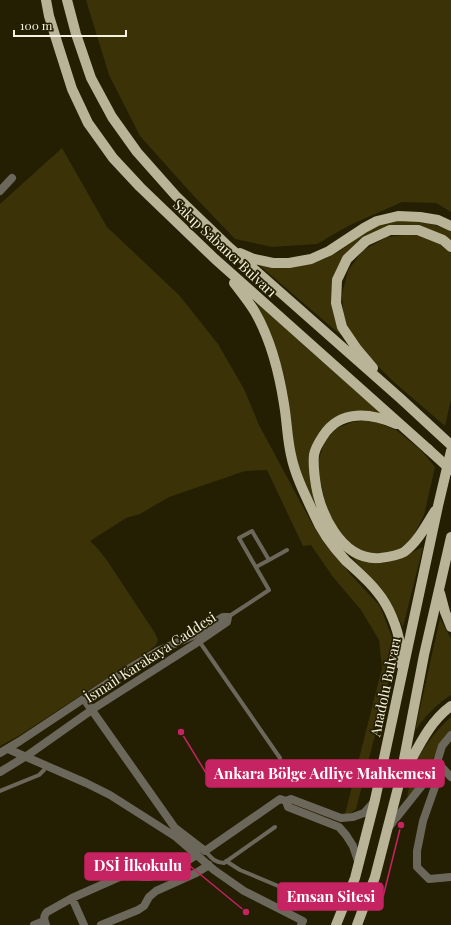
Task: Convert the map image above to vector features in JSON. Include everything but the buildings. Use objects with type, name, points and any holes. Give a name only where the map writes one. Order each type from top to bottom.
[{"type":"main road","name":"Sakıp Sabancı Bulvarı","points":[[46,0],[49,16],[72,88],[88,123],[113,158],[140,188],[215,259],[451,470]]},
{"type":"main road","name":"Sakıp Sabancı Bulvarı","points":[[67,0],[76,34],[92,78],[112,118],[137,152],[176,196],[230,248],[451,445]]},
{"type":"main road","points":[[230,248],[254,259],[274,263],[289,263],[317,257],[330,251],[364,228],[377,222],[398,216],[438,220],[451,226]]},
{"type":"main road","points":[[400,398],[357,349],[342,327],[336,303],[337,280],[347,259],[366,241],[390,230],[418,230],[443,240],[451,247]]},
{"type":"main road","points":[[215,259],[241,291],[256,314],[272,350],[280,381],[291,455],[302,488],[317,521],[331,543],[379,593],[388,608],[394,623],[400,646],[400,682]]},
{"type":"main road","points":[[405,428],[375,417],[361,415],[353,416],[330,426],[316,446],[313,463],[317,493],[326,519],[343,544],[359,554],[375,558],[389,557],[403,552],[415,541],[438,506]]},
{"type":"main road","name":"Anadolu Bulvarı","points":[[336,925],[356,878],[375,800],[451,451]]},
{"type":"main road","points":[[357,925],[375,877],[400,780],[424,655],[451,537]]},
{"type":"main road","points":[[439,590],[451,627]]},
{"type":"main road","points":[[400,780],[426,734],[451,706]]},
{"type":"street","points":[[0,191],[12,178]]},
{"type":"street","name":"İsmail Karakaya Caddesi","points":[[0,753],[158,651],[192,636],[223,617],[228,617]]},
{"type":"street","name":"İsmail Karakaya Caddesi","points":[[0,772],[26,756],[92,710],[199,641],[226,622],[228,617]]},
{"type":"street","points":[[84,699],[175,828],[206,851],[280,800],[286,801],[291,799],[341,818],[352,817],[364,813],[375,800]]},
{"type":"street","points":[[387,830],[428,778],[437,762],[442,746],[451,735]]},
{"type":"street","points":[[8,749],[110,795],[176,837],[209,865],[244,891],[304,921],[301,925]]},
{"type":"street","points":[[437,762],[451,777]]},
{"type":"street","points":[[437,762],[436,784],[423,821],[417,851],[417,867],[429,878],[451,877]]},
{"type":"street","points":[[286,801],[288,807],[339,827],[353,846],[359,864]]},
{"type":"street","points":[[34,925],[45,923],[44,916],[55,907],[124,875],[132,874],[146,877],[153,876],[171,869],[198,855]]},
{"type":"street","points":[[101,925],[138,910],[144,906],[149,897],[156,891],[196,873],[209,865]]},
{"type":"street","points":[[72,898],[84,925]]},
{"type":"lane","points":[[228,617],[269,590],[239,538],[252,531],[269,560]]},
{"type":"lane","points":[[256,567],[287,550]]},
{"type":"lane","points":[[199,641],[280,758]]},
{"type":"lane","points":[[0,791],[39,775],[44,770],[46,765]]},
{"type":"lane","points":[[206,851],[217,862],[222,863],[275,827]]},
{"type":"lane","points":[[226,861],[240,870],[314,901]]},
{"type":"shaded area","points":[[86,0],[451,0],[451,212],[436,203],[402,202],[348,226],[317,244],[272,247],[235,239],[140,136],[109,75]]},
{"type":"shaded area","points":[[62,148],[107,227],[179,295],[218,344],[244,389],[259,425],[316,531],[351,575],[380,606],[393,640],[392,669],[356,809],[351,813],[345,814],[382,668],[379,640],[361,610],[333,577],[311,545],[303,546],[267,470],[245,471],[169,497],[140,514],[126,518],[90,541],[106,559],[155,633],[158,640],[156,645],[20,735],[0,746],[0,204]]},
{"type":"shaded area","points":[[402,220],[427,223],[451,230],[451,240],[403,226],[356,246],[333,285],[335,319],[342,336],[259,265],[304,264],[322,260],[350,244],[358,236],[385,222]]},
{"type":"shaded area","points":[[414,234],[439,244],[451,253],[451,399],[445,426],[395,383],[362,351],[344,324],[342,294],[348,271],[362,251],[387,237]]},
{"type":"shaded area","points":[[255,300],[383,414],[356,411],[343,413],[327,425],[310,476],[315,504],[332,531],[358,558],[377,564],[400,558],[423,547],[403,627],[388,598],[331,535],[313,506],[302,479],[293,446],[290,409],[284,375],[270,333]]},
{"type":"shaded area","points":[[370,420],[396,430],[421,450],[435,467],[424,515],[411,541],[390,554],[370,553],[352,546],[338,531],[327,510],[317,466],[324,443],[335,429],[352,422]]},
{"type":"shaded area","points":[[440,618],[451,639],[451,695],[431,711],[415,731]]},
{"type":"shaded area","points":[[451,717],[451,731],[444,737],[420,784],[407,797],[412,773],[417,760],[432,737]]},
{"type":"place","name":"Ankara Bölge Adliye Mahkemesi","points":[[181,732]]},
{"type":"place","name":"Emsan Sitesi","points":[[401,825]]},
{"type":"place","name":"DSİ İlkokulu","points":[[246,912]]}]
